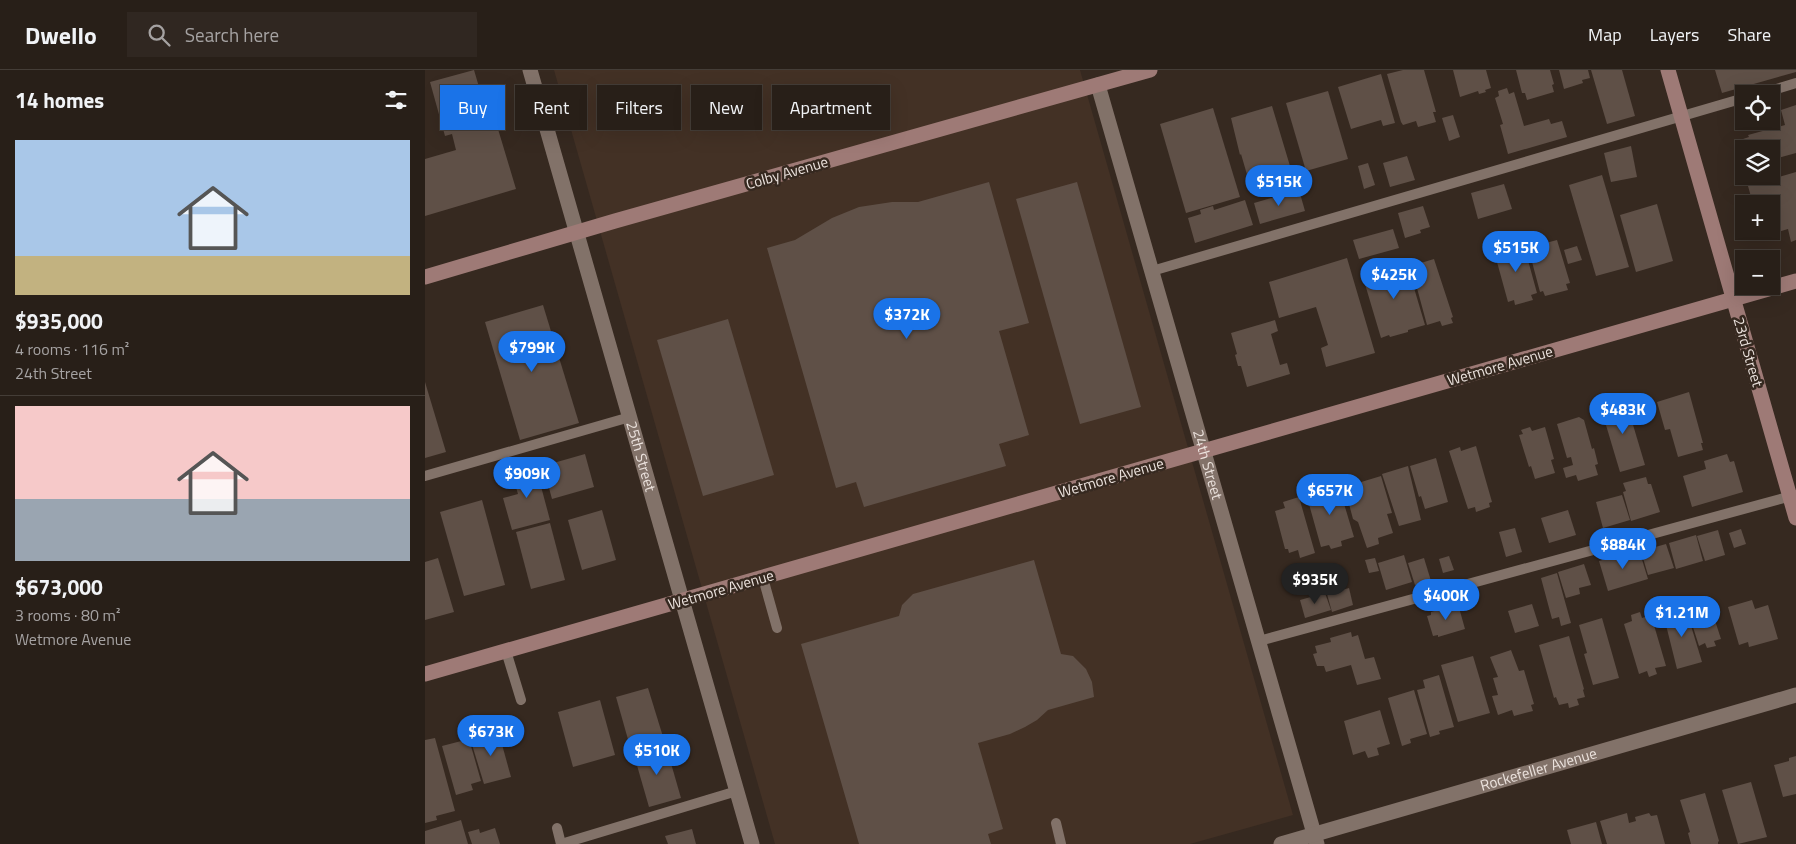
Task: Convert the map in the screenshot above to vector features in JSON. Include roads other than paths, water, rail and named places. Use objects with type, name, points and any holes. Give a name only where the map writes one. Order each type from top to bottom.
[{"type":"street","name":"25th Street","points":[[530,70],[752,844]]},
{"type":"street","name":"Colby Avenue","points":[[425,277],[577,232],[1150,70]]},
{"type":"street","name":"23rd Street","points":[[1668,70],[1732,299],[1793,496],[1796,518]]},
{"type":"street","name":"24th Street","points":[[1098,85],[1316,839]]},
{"type":"street","name":"Wetmore Avenue","points":[[425,674],[1796,281]]},
{"type":"street","name":"Rockefeller Avenue","points":[[1281,844],[1316,839],[1796,695]]},
{"type":"lane","points":[[1780,88],[1796,83]]},
{"type":"lane","points":[[1152,271],[1735,101]]},
{"type":"lane","points":[[425,476],[478,455],[630,416]]},
{"type":"lane","points":[[1259,641],[1793,496]]},
{"type":"lane","points":[[763,578],[777,628]]},
{"type":"lane","points":[[505,651],[521,700]]},
{"type":"lane","points":[[557,828],[561,844],[737,791]]},
{"type":"lane","points":[[1056,823],[1061,844]]}]
